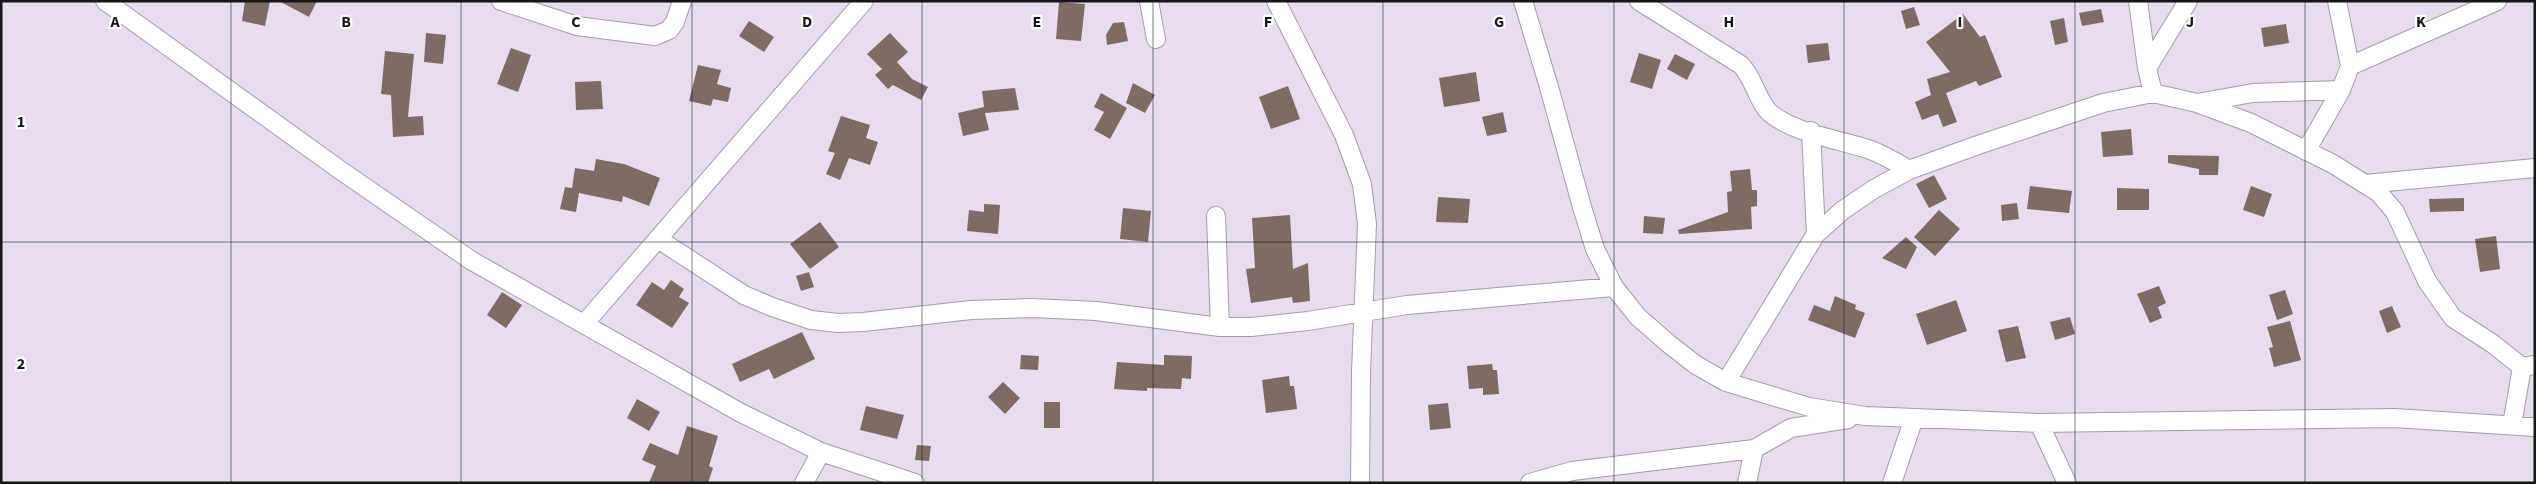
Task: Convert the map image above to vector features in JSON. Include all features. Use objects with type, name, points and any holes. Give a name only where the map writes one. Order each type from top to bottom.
[{"type":"street","points":[[105,1],[340,170],[472,261],[741,413],[821,452],[915,483]]},
{"type":"street","points":[[501,1],[577,26],[656,36],[669,30],[675,22],[682,1]]},
{"type":"street","points":[[584,324],[864,1]]},
{"type":"street","points":[[1149,1],[1156,39]]},
{"type":"street","points":[[1276,1],[1344,135],[1362,184],[1367,224],[1360,483]]},
{"type":"street","points":[[1523,1],[1595,249],[1614,287],[1638,316],[1669,344],[1696,365],[1726,382],[1809,407],[1865,416],[2039,423],[2394,418],[2535,427]]},
{"type":"street","points":[[1639,1],[1741,65],[1750,76],[1767,110],[1779,119],[1870,150],[1909,170]]},
{"type":"street","points":[[2147,68],[2188,1]]},
{"type":"street","points":[[2306,151],[2341,90],[2350,66],[2337,1]]},
{"type":"street","points":[[2350,66],[2497,1]]},
{"type":"street","points":[[2145,3],[2147,68],[2153,93]]},
{"type":"street","points":[[2197,103],[2253,93],[2341,90]]},
{"type":"street","points":[[1726,382],[1816,234],[1843,210],[1874,189],[1909,170],[2103,104],[2153,93],[2197,103],[2251,123],[2306,151],[2365,184],[2379,194],[2395,212],[2428,281],[2453,318],[2528,366],[2512,425]]},
{"type":"street","points":[[1811,131],[1816,234]]},
{"type":"street","points":[[2365,184],[2535,168]]},
{"type":"street","points":[[1216,216],[1220,327]]},
{"type":"street","points":[[658,239],[744,295],[811,320],[838,323],[971,310],[1032,308],[1096,310],[1220,327],[1260,326],[1407,305],[1614,287]]},
{"type":"street","points":[[1530,483],[1572,471],[1754,449],[1792,428],[1865,416]]},
{"type":"street","points":[[1892,483],[1914,418]]},
{"type":"street","points":[[2039,423],[2067,483]]},
{"type":"street","points":[[1747,483],[1754,449]]},
{"type":"street","points":[[804,483],[821,452]]},
{"type":"building","points":[[245,1],[270,1],[265,26],[242,21]]},
{"type":"building","points":[[279,1],[317,1],[309,17]]},
{"type":"building","points":[[1059,2],[1085,4],[1081,41],[1056,39]]},
{"type":"building","points":[[1914,7],[1920,25],[1906,29],[1901,11]]},
{"type":"building","points":[[2101,9],[2104,22],[2082,26],[2079,13]]},
{"type":"building","points":[[1963,14],[1980,37],[1985,35],[2002,77],[1979,86],[1976,81],[1946,93],[1957,122],[1943,127],[1938,114],[1922,120],[1915,102],[1931,95],[1927,79],[1950,72],[1926,42]]},
{"type":"building","points":[[2064,18],[2068,42],[2055,45],[2050,21]]},
{"type":"building","points":[[749,21],[774,37],[764,52],[739,36]]},
{"type":"building","points":[[1124,22],[1128,41],[1107,45],[1106,35],[1113,23]]},
{"type":"building","points":[[2286,24],[2289,43],[2264,47],[2261,28]]},
{"type":"building","points":[[426,33],[446,35],[443,64],[424,62]]},
{"type":"building","points":[[890,33],[908,52],[897,62],[912,79],[928,87],[921,100],[893,85],[888,89],[875,75],[882,69],[867,54]]},
{"type":"building","points":[[1828,43],[1830,60],[1808,63],[1806,45]]},
{"type":"building","points":[[511,48],[531,55],[518,92],[497,84]]},
{"type":"building","points":[[385,51],[414,54],[408,117],[423,116],[424,135],[393,137],[391,95],[381,94]]},
{"type":"building","points":[[1639,53],[1661,60],[1652,89],[1630,82]]},
{"type":"building","points":[[1675,54],[1695,64],[1687,80],[1667,69]]},
{"type":"building","points":[[698,65],[721,70],[717,84],[731,88],[728,102],[713,99],[711,106],[689,101]]},
{"type":"building","points":[[1476,72],[1480,101],[1444,107],[1439,78]]},
{"type":"building","points":[[601,81],[603,109],[576,110],[575,82]]},
{"type":"building","points":[[1133,83],[1155,95],[1145,113],[1126,103]]},
{"type":"building","points":[[1288,86],[1300,119],[1271,129],[1259,97]]},
{"type":"building","points":[[1015,88],[1019,110],[985,113],[989,130],[963,136],[958,113],[984,107],[982,91]]},
{"type":"building","points":[[1101,93],[1127,108],[1110,139],[1094,130],[1104,112],[1094,107]]},
{"type":"building","points":[[1503,112],[1507,132],[1487,136],[1482,117]]},
{"type":"building","points":[[841,116],[870,125],[866,138],[878,142],[870,165],[849,158],[840,180],[826,174],[835,153],[828,151]]},
{"type":"building","points":[[2131,129],[2133,155],[2103,157],[2101,132]]},
{"type":"building","points":[[2168,155],[2219,156],[2218,175],[2199,175],[2199,169],[2168,163]]},
{"type":"building","points":[[596,159],[624,164],[660,178],[649,206],[623,196],[622,202],[579,193],[576,212],[560,209],[565,187],[572,188],[575,168],[594,171]]},
{"type":"building","points":[[1750,169],[1752,190],[1757,190],[1757,206],[1751,207],[1752,229],[1679,234],[1678,230],[1728,212],[1727,192],[1732,191],[1730,171]]},
{"type":"building","points":[[1934,175],[1947,199],[1929,208],[1916,184]]},
{"type":"building","points":[[2030,186],[2072,191],[2069,213],[2027,209]]},
{"type":"building","points":[[2251,186],[2272,194],[2264,217],[2243,210]]},
{"type":"building","points":[[2117,188],[2149,189],[2149,210],[2117,210]]},
{"type":"building","points":[[1438,197],[1470,199],[1468,223],[1436,222]]},
{"type":"building","points":[[2464,198],[2464,211],[2430,212],[2429,199]]},
{"type":"building","points":[[2017,203],[2019,219],[2002,221],[2001,205]]},
{"type":"building","points":[[984,204],[1000,205],[998,234],[967,231],[969,210],[984,212]]},
{"type":"building","points":[[1123,208],[1151,211],[1148,242],[1120,239]]},
{"type":"building","points":[[1939,210],[1960,229],[1935,256],[1914,237]]},
{"type":"building","points":[[1290,215],[1293,269],[1308,263],[1310,301],[1293,303],[1292,297],[1251,303],[1246,269],[1255,268],[1252,218]]},
{"type":"building","points":[[1644,216],[1665,218],[1663,234],[1643,233]]},
{"type":"building","points":[[820,222],[839,247],[810,269],[790,244]]},
{"type":"building","points":[[2496,236],[2500,269],[2480,272],[2475,239]]},
{"type":"building","points":[[1906,237],[1917,247],[1906,269],[1882,258]]},
{"type":"building","points":[[809,272],[814,287],[801,291],[796,276]]},
{"type":"building","points":[[671,280],[684,289],[679,297],[689,303],[672,328],[636,305],[652,282],[664,290]]},
{"type":"building","points":[[2159,286],[2166,303],[2158,307],[2162,318],[2150,323],[2137,294]]},
{"type":"building","points":[[2285,290],[2293,314],[2277,320],[2269,295]]},
{"type":"building","points":[[502,292],[522,305],[506,328],[487,315]]},
{"type":"building","points":[[1835,296],[1856,305],[1855,309],[1865,313],[1855,338],[1808,320],[1814,305],[1830,311]]},
{"type":"building","points":[[1956,300],[1967,331],[1927,345],[1916,314]]},
{"type":"building","points":[[2392,306],[2401,327],[2387,333],[2379,311]]},
{"type":"building","points":[[2070,317],[2075,334],[2055,340],[2050,322]]},
{"type":"building","points":[[2290,321],[2301,360],[2274,367],[2269,348],[2273,347],[2267,327]]},
{"type":"building","points":[[2018,326],[2026,358],[2006,362],[1998,330]]},
{"type":"building","points":[[802,332],[815,359],[774,379],[769,369],[740,382],[732,364]]},
{"type":"building","points":[[1021,355],[1039,356],[1038,370],[1020,369]]},
{"type":"building","points":[[1164,355],[1192,356],[1191,379],[1182,378],[1181,389],[1147,388],[1147,391],[1114,389],[1117,362],[1164,365]]},
{"type":"building","points":[[1492,364],[1493,370],[1497,370],[1499,394],[1483,395],[1483,388],[1469,389],[1467,366]]},
{"type":"building","points":[[1289,376],[1290,386],[1294,386],[1297,409],[1266,413],[1262,380]]},
{"type":"building","points":[[1003,382],[1020,398],[1005,414],[988,397]]},
{"type":"building","points":[[637,399],[660,412],[649,431],[627,418]]},
{"type":"building","points":[[1044,402],[1060,402],[1060,428],[1044,428]]},
{"type":"building","points":[[1448,403],[1451,428],[1430,430],[1428,405]]},
{"type":"building","points":[[866,406],[904,415],[897,439],[860,430]]},
{"type":"building","points":[[687,426],[718,436],[709,466],[713,468],[708,483],[649,483],[656,466],[642,460],[650,443],[678,455]]},
{"type":"building","points":[[917,445],[931,446],[929,461],[915,460]]}]
